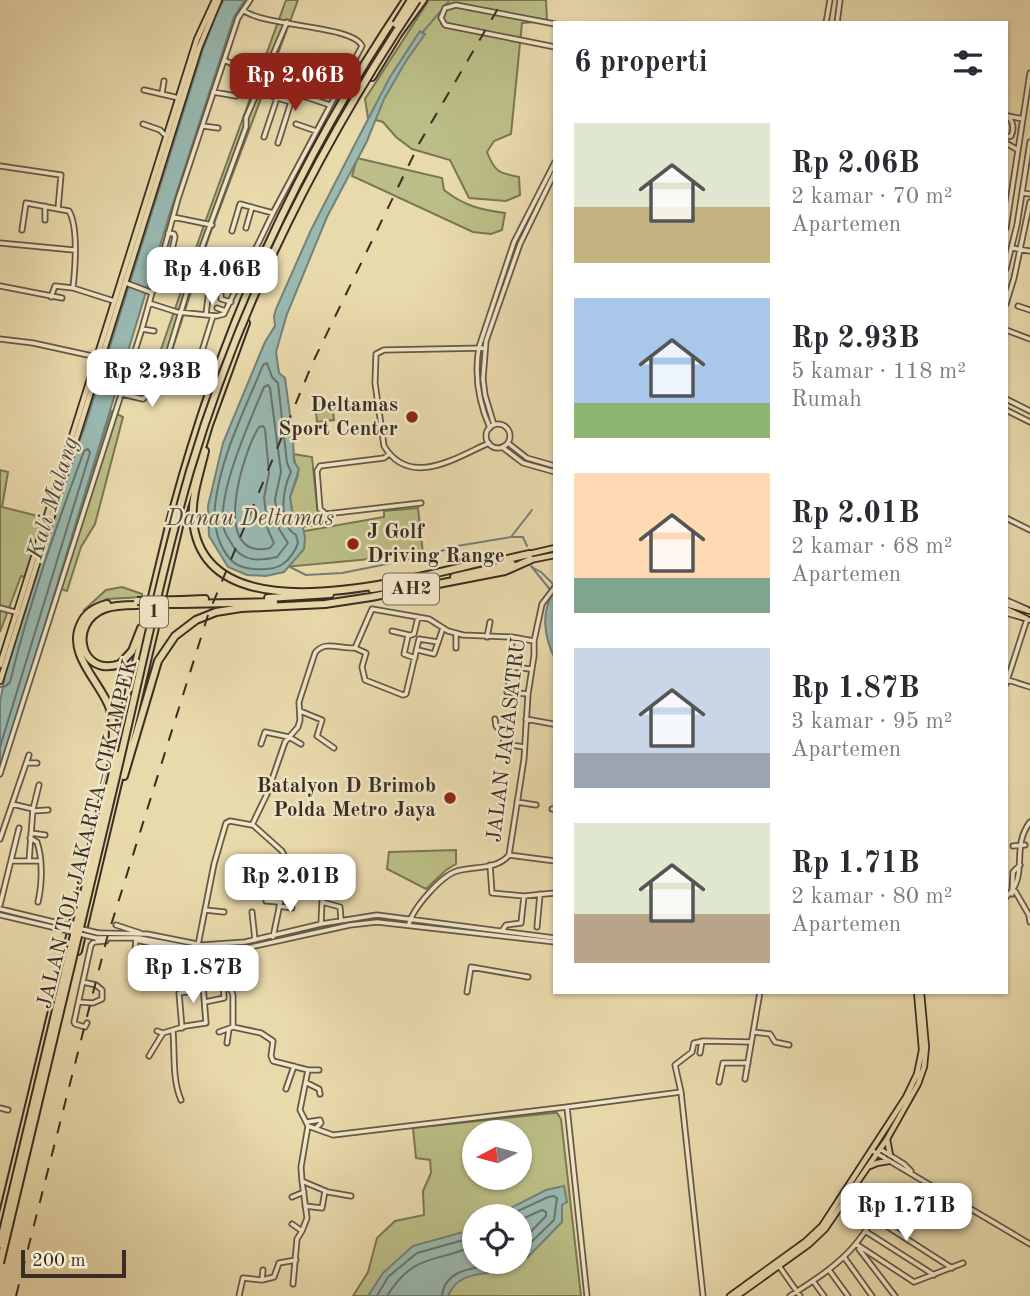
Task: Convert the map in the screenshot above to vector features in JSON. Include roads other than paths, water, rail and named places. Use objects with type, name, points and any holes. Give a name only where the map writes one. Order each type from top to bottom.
[{"type":"highway","name":"JALAN TOL JAKARTA–CIKAMPEK","points":[[0,1226],[171,518],[211,384],[263,252],[322,137],[408,0]]},
{"type":"highway","name":"1","points":[[0,1244],[151,612],[195,448],[237,327],[270,251],[329,133],[408,0]]},
{"type":"highway","name":"1","points":[[0,1266],[146,645],[191,468],[218,388],[273,250],[346,111],[417,0]]},
{"type":"highway","name":"JALAN TOL JAKARTA–CIKAMPEK","points":[[0,1266],[116,797],[182,514],[212,419],[257,295],[304,196],[352,106],[423,0]]},
{"type":"highway","points":[[212,419],[196,493],[193,523],[200,546],[209,561],[237,583],[272,591],[331,591],[425,576],[491,560],[502,561]]},
{"type":"highway","points":[[137,603],[103,609],[88,622],[82,645],[86,655],[107,666],[124,661],[132,651],[143,623],[166,528],[171,518]]},
{"type":"highway","name":"AH2","points":[[182,602],[314,596],[372,589],[408,584],[529,557]]},
{"type":"highway","name":"AH2","points":[[289,604],[360,599],[445,583],[505,570],[529,557]]},
{"type":"highway","points":[[109,774],[113,738],[111,712],[97,682],[80,656],[77,642],[78,631],[87,614],[97,607],[137,603],[289,604]]},
{"type":"highway","points":[[116,797],[155,669],[174,636],[189,624],[216,612],[289,604]]},
{"type":"main road","points":[[0,681],[181,98],[217,0]]},
{"type":"main road","points":[[117,302],[128,284],[169,138]]},
{"type":"main road","name":"AH2","points":[[529,557],[553,549]]},
{"type":"main road","name":"AH2","points":[[529,557],[553,555]]},
{"type":"main road","points":[[1008,607],[1030,611]]},
{"type":"main road","points":[[1008,608],[1029,619]]},
{"type":"main road","points":[[0,665],[19,613]]},
{"type":"main road","points":[[730,1296],[825,1230],[887,1139],[916,1090],[924,1067],[926,1047],[919,994]]},
{"type":"main road","points":[[737,1296],[822,1226],[906,1097],[920,1061],[922,1037],[919,994]]},
{"type":"main road","points":[[887,1139],[890,1155]]},
{"type":"main road","points":[[867,1169],[877,1163],[889,1161]]},
{"type":"street","points":[[0,774],[142,329],[149,303],[149,291],[223,61],[237,18],[250,0]]},
{"type":"street","points":[[826,21],[830,0]]},
{"type":"street","points":[[837,21],[841,0]]},
{"type":"street","points":[[553,24],[456,5],[445,8],[441,18],[445,25],[553,47]]},
{"type":"street","points":[[149,303],[180,312],[222,315],[362,46],[360,41],[347,36],[258,17],[243,10]]},
{"type":"street","points":[[159,384],[180,312],[246,127],[245,120],[288,22]]},
{"type":"street","points":[[213,92],[235,97],[241,67],[223,61]]},
{"type":"street","points":[[320,69],[346,76]]},
{"type":"street","points":[[1008,215],[1030,73]]},
{"type":"street","points":[[162,94],[164,81]]},
{"type":"street","points":[[239,84],[291,102]]},
{"type":"street","points":[[144,90],[181,98]]},
{"type":"street","points":[[278,143],[294,93],[331,105]]},
{"type":"street","points":[[264,138],[277,98]]},
{"type":"street","points":[[1008,116],[1023,119]]},
{"type":"street","points":[[1008,118],[1014,130],[1008,137]]},
{"type":"street","points":[[143,124],[160,130],[169,138]]},
{"type":"street","points":[[296,124],[316,131]]},
{"type":"street","points":[[203,126],[218,128]]},
{"type":"street","points":[[1008,262],[1030,142]]},
{"type":"street","points":[[1008,144],[1018,150]]},
{"type":"street","points":[[0,166],[60,174],[58,209]]},
{"type":"street","points":[[492,426],[478,397],[476,364],[479,347],[517,243],[553,166]]},
{"type":"street","points":[[492,426],[502,425],[508,429],[508,443],[495,447],[489,443],[487,434],[492,426],[484,387],[485,348],[517,243],[553,176]]},
{"type":"street","points":[[1022,193],[1030,194]]},
{"type":"street","points":[[1008,298],[1030,202]]},
{"type":"street","points":[[22,230],[24,204],[45,206],[71,214],[75,250],[73,288]]},
{"type":"street","points":[[232,231],[240,204],[273,213]]},
{"type":"street","points":[[45,206],[45,220]]},
{"type":"street","points":[[246,228],[252,207]]},
{"type":"street","points":[[173,217],[212,225]]},
{"type":"street","points":[[163,253],[171,254],[175,237],[174,234],[168,233]]},
{"type":"street","points":[[0,243],[75,250]]},
{"type":"street","points":[[1012,248],[1030,251]]},
{"type":"street","points":[[155,276],[173,281]]},
{"type":"street","points":[[206,314],[210,282]]},
{"type":"street","points":[[224,282],[238,285]]},
{"type":"street","points":[[128,284],[149,291]]},
{"type":"street","points":[[0,286],[62,298]]},
{"type":"street","points":[[51,297],[56,286],[73,288],[117,302]]},
{"type":"street","points":[[221,294],[220,299],[231,302]]},
{"type":"street","points":[[1018,306],[1030,310]]},
{"type":"street","points":[[218,308],[225,311]]},
{"type":"street","points":[[202,351],[213,315]]},
{"type":"street","points":[[142,329],[154,331]]},
{"type":"street","points":[[1008,331],[1030,340]]},
{"type":"street","points":[[0,339],[100,357]]},
{"type":"street","points":[[485,348],[384,350],[376,354],[374,372],[382,436],[389,454],[398,461],[410,466],[427,467],[453,461],[489,443]]},
{"type":"street","points":[[121,394],[144,399],[153,386],[179,384]]},
{"type":"street","points":[[1008,401],[1030,411]]},
{"type":"street","points":[[1008,411],[1030,422]]},
{"type":"street","points":[[508,443],[527,458],[553,465]]},
{"type":"street","points":[[502,447],[523,463],[553,471]]},
{"type":"street","points":[[389,454],[384,458],[320,466],[317,471],[320,509],[326,514],[421,503]]},
{"type":"street","points":[[1008,519],[1030,530]]},
{"type":"street","name":"JALAN JAGASATRU","points":[[409,924],[440,881],[451,874],[501,862],[509,855],[524,747],[534,641],[542,604],[553,590]]},
{"type":"street","points":[[0,608],[19,613]]},
{"type":"street","points":[[355,648],[371,609],[429,619],[456,634],[534,641]]},
{"type":"street","points":[[392,631],[414,634],[418,617]]},
{"type":"street","points":[[1008,679],[1029,619]]},
{"type":"street","points":[[487,638],[490,622]]},
{"type":"street","points":[[418,650],[433,654],[443,628]]},
{"type":"street","points":[[456,634],[456,648]]},
{"type":"street","points":[[409,635],[404,655],[415,658]]},
{"type":"street","points":[[512,638],[511,667],[531,669]]},
{"type":"street","points":[[253,825],[285,742],[298,727],[301,718],[299,702],[319,647],[326,645],[355,648],[366,653],[362,667],[365,680],[402,695],[405,694],[420,639],[438,642]]},
{"type":"street","points":[[1008,682],[1030,687]]},
{"type":"street","points":[[509,683],[508,692],[527,694]]},
{"type":"street","points":[[300,711],[322,720],[317,736],[334,748]]},
{"type":"street","points":[[495,719],[496,726],[503,733],[504,744],[524,747]]},
{"type":"street","points":[[526,719],[553,724]]},
{"type":"street","points":[[261,744],[265,732],[289,737],[301,744]]},
{"type":"street","points":[[0,838],[29,755]]},
{"type":"street","points":[[27,763],[37,763]]},
{"type":"street","points":[[29,861],[33,810],[39,785]]},
{"type":"street","points":[[517,802],[536,805]]},
{"type":"street","points":[[12,804],[33,810],[48,810]]},
{"type":"street","points":[[196,947],[219,842],[226,823],[230,821],[253,825],[282,851],[287,863],[305,869],[306,877]]},
{"type":"street","points":[[1026,855],[1025,828],[1030,822]]},
{"type":"street","points":[[19,828],[0,910],[97,936],[234,949],[365,922],[409,924],[553,940]]},
{"type":"street","points":[[31,836],[45,835]]},
{"type":"street","points":[[31,836],[38,846],[41,889],[38,902]]},
{"type":"street","points":[[1013,846],[1025,845]]},
{"type":"street","points":[[509,855],[553,861]]},
{"type":"street","points":[[12,861],[39,861]]},
{"type":"street","points":[[273,937],[282,894],[288,888],[291,865]]},
{"type":"street","points":[[490,865],[492,893],[524,897],[553,893]]},
{"type":"street","points":[[1020,865],[1013,872],[1013,893],[1030,922]]},
{"type":"street","points":[[253,880],[271,881],[288,888]]},
{"type":"street","points":[[321,924],[322,902],[327,885]]},
{"type":"street","points":[[1008,896],[1021,886]]},
{"type":"street","points":[[537,927],[540,894]]},
{"type":"street","points":[[502,930],[506,925],[521,923],[524,897]]},
{"type":"street","points":[[266,901],[292,908]]},
{"type":"street","points":[[322,902],[340,907],[341,920]]},
{"type":"street","points":[[205,910],[224,912]]},
{"type":"street","points":[[252,912],[255,940]]},
{"type":"street","points":[[88,1023],[85,1027],[74,1023],[93,943],[136,940],[185,951],[196,947],[273,937],[321,924],[377,915],[502,930],[553,940]]},
{"type":"street","points":[[116,925],[196,947]]},
{"type":"street","points":[[97,936],[140,933]]},
{"type":"street","points":[[134,961],[136,940]]},
{"type":"street","points":[[215,972],[216,949]]},
{"type":"street","points":[[227,1043],[234,1002],[229,985],[234,968],[234,949]]},
{"type":"street","points":[[467,992],[471,967],[528,978]]},
{"type":"street","points":[[157,1031],[173,1032],[206,1023],[202,972],[215,972],[230,977]]},
{"type":"street","points":[[205,1002],[224,998],[223,976]]},
{"type":"street","points":[[79,1002],[93,1003],[102,999],[102,990],[96,985],[83,982]]},
{"type":"street","points":[[182,1028],[179,993],[203,990]]},
{"type":"street","points":[[745,1079],[760,994]]},
{"type":"street","points":[[219,1032],[231,1028],[261,1033],[272,1039],[271,1059],[308,1070],[319,1070]]},
{"type":"street","points":[[173,1032],[172,1053],[181,1100]]},
{"type":"street","points":[[753,1032],[770,1034],[775,1042],[789,1045]]},
{"type":"street","points":[[149,1056],[163,1033]]},
{"type":"street","points":[[700,1053],[702,1041]]},
{"type":"street","points":[[703,1296],[681,1091],[675,1065],[692,1052],[694,1043],[751,1042]]},
{"type":"street","points":[[719,1082],[723,1063],[748,1063]]},
{"type":"street","points":[[286,1090],[294,1066]]},
{"type":"street","points":[[308,1070],[300,1110],[307,1124],[333,1135],[681,1091]]},
{"type":"street","points":[[307,1083],[319,1088],[320,1094]]},
{"type":"street","points":[[567,1107],[587,1296]]},
{"type":"street","points":[[0,1108],[8,1110]]},
{"type":"street","points":[[307,1124],[320,1121],[315,1129]]},
{"type":"street","points":[[293,1284],[297,1239],[307,1218],[301,1167],[307,1124]]},
{"type":"street","points":[[872,1148],[890,1155],[912,1172]]},
{"type":"street","points":[[878,1151],[889,1161],[912,1172],[1030,1244]]},
{"type":"street","points":[[302,1181],[326,1191],[351,1196]]},
{"type":"street","points":[[305,1206],[322,1208],[326,1191]]},
{"type":"street","points":[[292,1197],[304,1192]]},
{"type":"street","points":[[790,1296],[844,1257],[889,1197]]},
{"type":"street","points":[[883,1204],[893,1211]]},
{"type":"street","points":[[874,1218],[952,1268]]},
{"type":"street","points":[[292,1224],[302,1231]]},
{"type":"street","points":[[865,1231],[934,1275]]},
{"type":"street","points":[[856,1244],[914,1282],[963,1263]]},
{"type":"street","points":[[856,1244],[895,1296]]},
{"type":"street","points":[[844,1257],[872,1296]]},
{"type":"street","points":[[239,1296],[243,1278],[262,1280],[275,1276],[279,1264],[296,1260]]},
{"type":"street","points":[[778,1264],[800,1296]]},
{"type":"street","points":[[262,1280],[263,1270]]},
{"type":"street","points":[[829,1270],[848,1296]]},
{"type":"street","points":[[813,1281],[824,1296]]},
{"type":"water","points":[[224,0],[245,0],[234,17],[169,216],[0,773],[0,702],[8,660],[51,519],[85,426],[204,46]]},
{"type":"water","name":"Danau Deltamas","points":[[420,31],[425,34],[384,99],[367,141],[327,217],[287,314],[276,352],[279,373],[285,378],[294,462],[299,469],[290,497],[294,524],[303,527],[304,549],[284,572],[266,576],[247,575],[228,567],[209,536],[208,506],[223,443],[265,342],[275,326],[276,309],[311,230],[390,77]]},
{"type":"water","points":[[553,593],[553,654],[545,624]]},
{"type":"water","points":[[564,1186],[567,1202],[562,1205],[562,1222],[532,1253],[532,1204],[519,1204],[546,1190]]},
{"type":"water","points":[[462,1232],[462,1274],[480,1274],[458,1282],[448,1296],[368,1296],[383,1273],[413,1246]]},
{"type":"waterway","points":[[422,33],[450,0]]},
{"type":"waterway","points":[[290,567],[306,575],[342,573],[432,555],[451,547],[511,537],[532,510]]},
{"type":"waterway","points":[[513,537],[523,537],[527,546]]},
{"type":"waterway","points":[[531,566],[552,592]]},
{"type":"waterway","points":[[532,567],[553,584]]},
{"type":"railway","points":[[16,1296],[107,938],[208,615],[313,362],[420,142],[503,0]]},
{"type":"place","name":"Deltamas Sport Center","points":[[412,417]]},
{"type":"place","name":"J Golf Driving Range","points":[[353,544]]},
{"type":"place","name":"Batalyon D Brimob Polda Metro Jaya","points":[[450,798]]},
{"type":"water label","name":"Kali Malang","points":[[53,498]]}]
